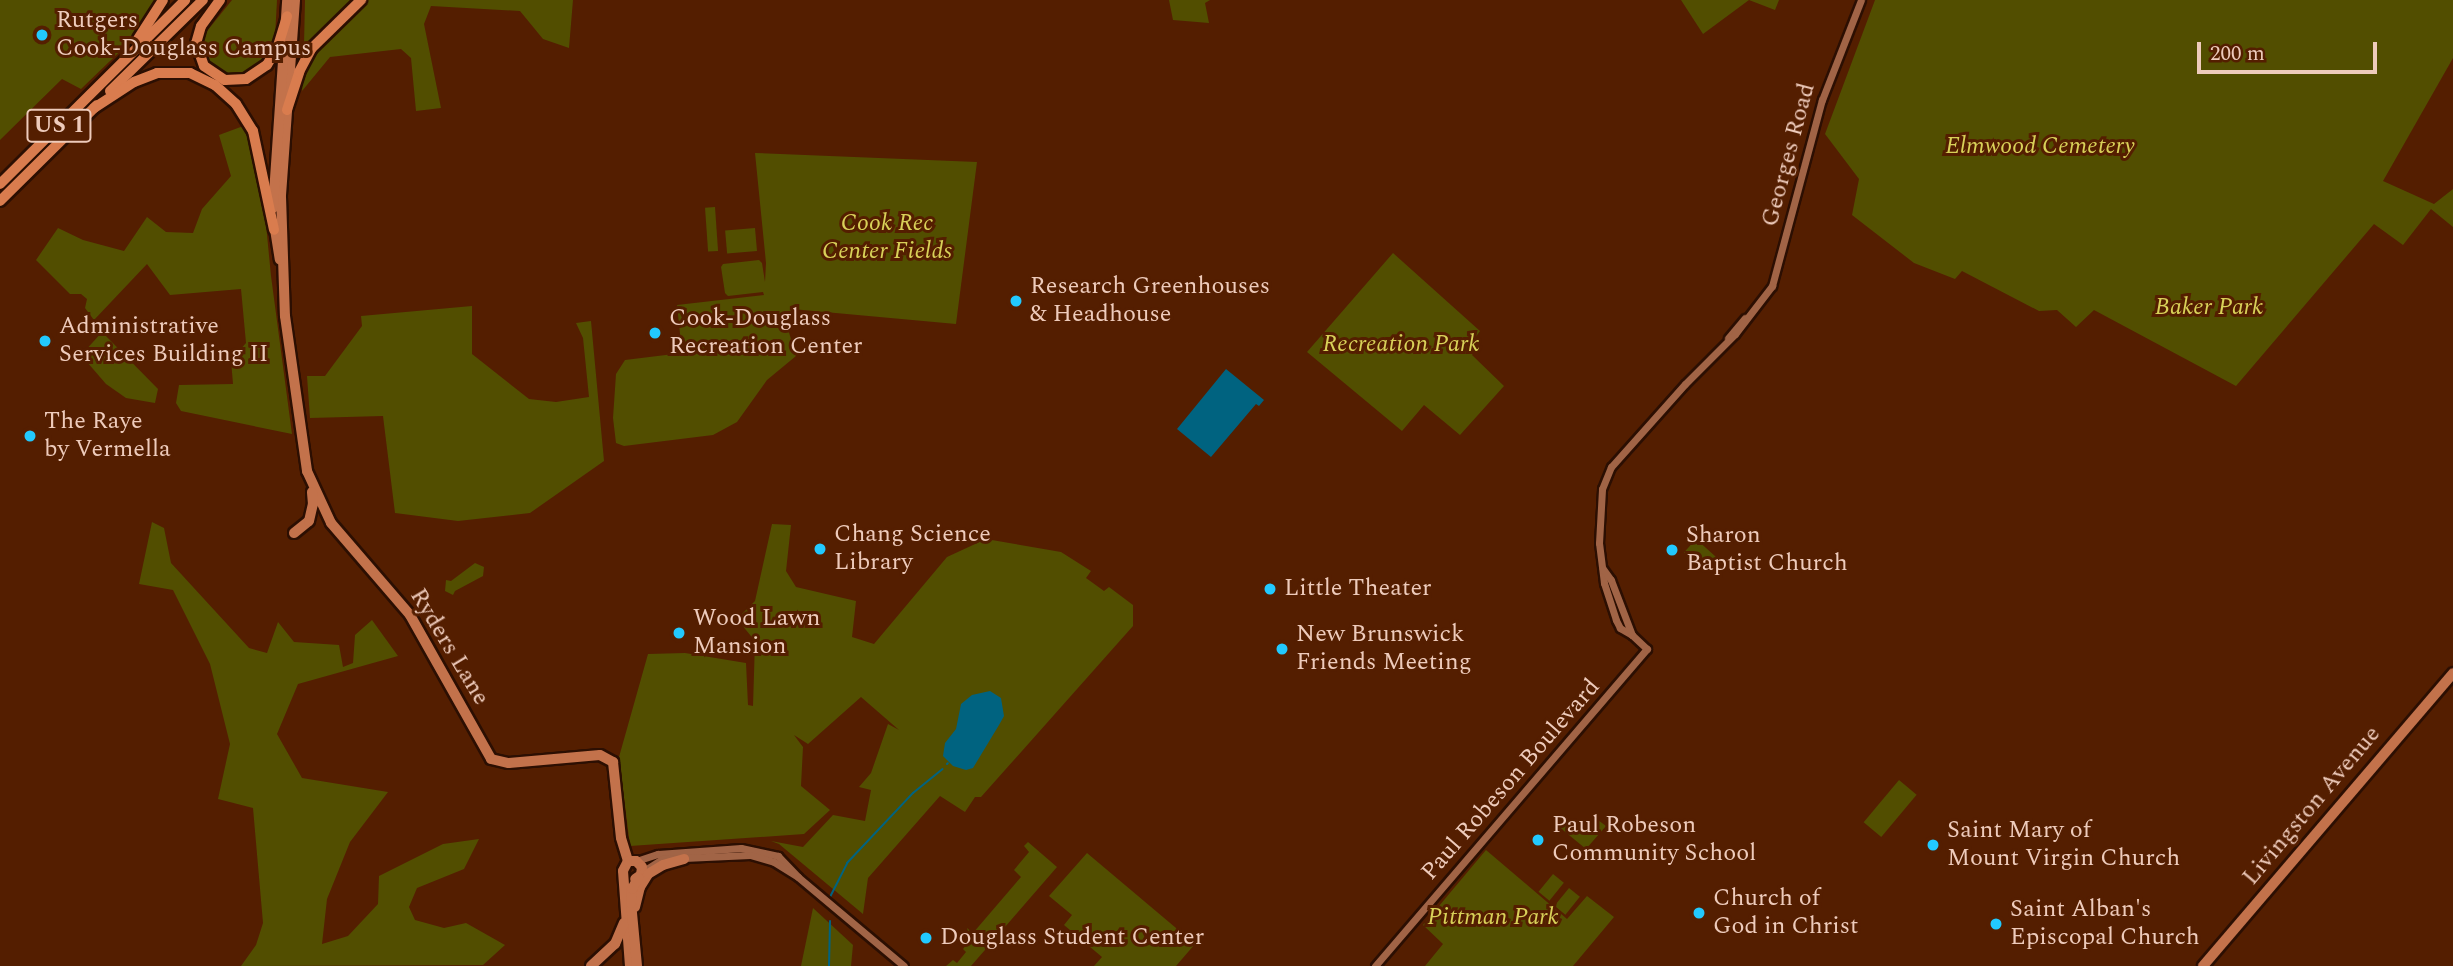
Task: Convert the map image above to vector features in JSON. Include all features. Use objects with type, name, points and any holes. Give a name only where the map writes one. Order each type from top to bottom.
[{"type":"highway","points":[[118,67],[163,0]]},
{"type":"highway","name":"US 1","points":[[0,184],[185,0]]},
{"type":"highway","name":"US 1","points":[[0,201],[203,0]]},
{"type":"highway","points":[[220,0],[201,26],[197,48],[207,70],[225,80],[246,79],[267,65],[278,46],[287,16]]},
{"type":"highway","points":[[287,110],[299,72],[312,48],[361,0]]},
{"type":"highway","points":[[94,108],[134,82],[157,73],[184,72],[209,81],[236,104],[253,131],[274,230]]},
{"type":"main road","name":"Ryders Lane","points":[[282,270],[274,230],[272,180],[287,0]]},
{"type":"main road","name":"Ryders Lane","points":[[295,0],[280,187],[282,270],[285,317],[307,471],[331,523],[410,615],[491,759],[509,763],[600,755],[613,762],[621,838],[632,861]]},
{"type":"main road","points":[[294,533],[309,521],[312,511],[307,471]]},
{"type":"main road","name":"Livingston Avenue","points":[[2203,966],[2453,673]]},
{"type":"main road","points":[[591,966],[615,944],[648,874],[663,865],[684,859]]},
{"type":"main road","points":[[637,966],[623,869],[632,861],[640,875]]},
{"type":"main road","points":[[625,876],[631,880],[640,875]]},
{"type":"main road","points":[[630,966],[631,893],[640,875]]},
{"type":"street","name":"Georges Road","points":[[1647,649],[1620,628],[1604,583],[1599,543],[1602,489],[1611,467],[1735,334],[1777,276],[1822,100],[1861,0]]},
{"type":"street","name":"Georges Road","points":[[1603,568],[1611,580],[1632,635]]},
{"type":"street","name":"Paul Robeson Boulevard","points":[[1375,966],[1647,649]]},
{"type":"street","points":[[632,861],[658,854],[748,848],[778,856],[797,877]]},
{"type":"street","points":[[640,875],[658,860],[750,855],[774,862],[797,877],[904,966]]},
{"type":"green space","points":[[0,0],[156,0],[139,33],[81,89],[62,79],[0,140]]},
{"type":"green space","points":[[232,0],[277,0],[275,37],[254,72],[240,78],[221,72],[206,62],[203,44],[203,36]]},
{"type":"green space","points":[[305,0],[573,0],[569,48],[543,39],[520,11],[431,6],[424,24],[441,108],[416,111],[411,58],[401,49],[330,57],[302,91],[303,78],[314,50],[304,45]]},
{"type":"green space","points":[[1169,0],[1210,0],[1205,3],[1209,23],[1173,20]]},
{"type":"green space","points":[[1681,0],[1749,0],[1703,34]]},
{"type":"green space","points":[[1749,0],[1779,0],[1775,10]]},
{"type":"green space","name":"Elmwood Cemetery","points":[[1875,0],[2453,0],[2453,58],[2383,181],[2434,204],[2453,189],[2453,227],[2431,209],[2403,245],[2374,224],[2236,386],[2094,310],[2076,327],[2057,310],[2039,311],[1962,271],[1955,279],[1914,263],[1852,215],[1859,179],[1825,134]]},
{"type":"green space","points":[[246,125],[260,162],[271,276],[292,434],[181,411],[176,403],[179,385],[233,384],[231,360],[246,343],[241,289],[170,295],[147,264],[94,320],[85,308],[87,299],[81,294],[70,294],[36,260],[58,228],[83,240],[124,251],[147,217],[166,232],[193,233],[202,209],[231,176],[219,135]]},
{"type":"green space","name":"Cook Rec Center Fields","points":[[755,153],[977,162],[956,324],[792,309],[785,319],[796,356],[767,380],[737,422],[713,435],[624,446],[616,443],[613,418],[616,374],[625,360],[682,353],[677,305],[764,295],[763,292],[728,296],[725,293],[721,267],[723,264],[759,260],[762,263],[765,282],[766,263]]},
{"type":"green space","points":[[715,207],[718,251],[708,252],[705,208]]},
{"type":"green space","points":[[755,228],[757,251],[727,254],[725,231]]},
{"type":"green space","name":"Recreation Park","points":[[1393,253],[1480,331],[1473,341],[1476,349],[1472,355],[1504,386],[1460,435],[1424,405],[1402,431],[1307,352]]},
{"type":"green space","points":[[472,306],[472,354],[529,399],[556,402],[589,397],[583,338],[576,323],[591,321],[604,461],[530,513],[458,521],[395,513],[383,416],[310,418],[307,376],[325,376],[362,326],[361,316]]},
{"type":"green space","points":[[102,332],[158,389],[155,403],[126,398],[106,384],[87,362],[84,352]]},
{"type":"green space","points":[[152,522],[164,528],[171,563],[249,648],[267,653],[278,622],[294,642],[339,645],[343,667],[353,663],[355,635],[372,620],[398,656],[298,684],[277,734],[302,778],[388,792],[350,842],[327,899],[322,944],[348,936],[378,904],[379,876],[443,844],[479,839],[464,869],[417,888],[409,907],[415,920],[444,928],[466,923],[505,945],[483,965],[241,966],[256,945],[263,923],[253,808],[218,799],[230,744],[210,664],[173,590],[139,584]]},
{"type":"green space","points":[[772,524],[791,525],[786,571],[796,587],[856,601],[852,637],[874,644],[947,557],[986,539],[1061,552],[1091,571],[1086,578],[1104,591],[1109,587],[1133,605],[1133,626],[981,797],[975,797],[965,812],[940,796],[868,878],[863,914],[779,844],[771,841],[803,847],[833,815],[865,821],[871,790],[859,787],[871,773],[888,724],[899,730],[861,697],[808,744],[794,735],[803,747],[801,786],[830,810],[804,834],[630,846],[619,757],[648,654],[685,653],[746,663],[748,705],[753,706],[755,641],[737,619],[755,601]]},
{"type":"green space","points":[[1696,539],[1716,557],[1704,570],[1684,552]]},
{"type":"green space","points":[[475,563],[484,567],[483,576],[455,591],[453,595],[445,591],[446,580],[451,581]]},
{"type":"green space","points":[[1899,780],[1917,795],[1881,837],[1864,822]]},
{"type":"green space","points":[[1571,820],[1586,833],[1598,820],[1606,826],[1586,849],[1558,826]]},
{"type":"green space","points":[[1028,842],[1057,867],[971,966],[946,966],[953,960],[957,963],[966,952],[963,949],[970,940],[967,928],[973,933],[1021,877],[1014,870],[1029,852],[1024,846]]},
{"type":"green space","name":"Pittman Park","points":[[1486,850],[1567,919],[1587,896],[1614,917],[1573,966],[1425,966],[1443,944],[1423,925]]},
{"type":"green space","points":[[1087,853],[1195,944],[1176,966],[1094,966],[1102,957],[1064,925],[1072,915],[1049,896]]},
{"type":"green space","points":[[1553,874],[1564,883],[1549,901],[1539,892]]},
{"type":"green space","points":[[1569,888],[1580,897],[1565,915],[1555,906]]},
{"type":"green space","points":[[813,908],[853,945],[851,966],[801,966]]},
{"type":"water","points":[[1226,369],[1264,400],[1259,406],[1256,404],[1211,457],[1177,429]]},
{"type":"water","points":[[990,691],[1001,698],[1004,716],[973,768],[966,770],[953,766],[943,756],[945,743],[956,729],[961,704],[972,695]]},
{"type":"waterway","points":[[830,897],[847,863],[913,793],[943,769]]},
{"type":"waterway","points":[[829,966],[830,921]]},
{"type":"place","name":"Rutgers Cook-Douglass Campus","points":[[42,35]]},
{"type":"place","name":"Research Greenhouses & Headhouse","points":[[1016,301]]},
{"type":"place","name":"Cook-Douglass Recreation Center","points":[[655,333]]},
{"type":"place","name":"Administrative Services Building II","points":[[45,341]]},
{"type":"place","name":"The Raye by Vermella","points":[[30,436]]},
{"type":"place","name":"Chang Science Library","points":[[820,549]]},
{"type":"place","name":"Sharon Baptist Church","points":[[1672,550]]},
{"type":"place","name":"Little Theater","points":[[1270,589]]},
{"type":"place","name":"Wood Lawn Mansion","points":[[679,633]]},
{"type":"place","name":"New Brunswick Friends Meeting","points":[[1282,649]]},
{"type":"place","name":"Paul Robeson Community School","points":[[1538,840]]},
{"type":"place","name":"Saint Mary of Mount Virgin Church","points":[[1933,845]]},
{"type":"place","name":"Church of God in Christ","points":[[1699,913]]},
{"type":"place","name":"Saint Alban's Episcopal Church","points":[[1996,924]]},
{"type":"place","name":"Douglass Student Center","points":[[926,938]]},
{"type":"park label","name":"Baker Park","points":[[2209,308]]}]
